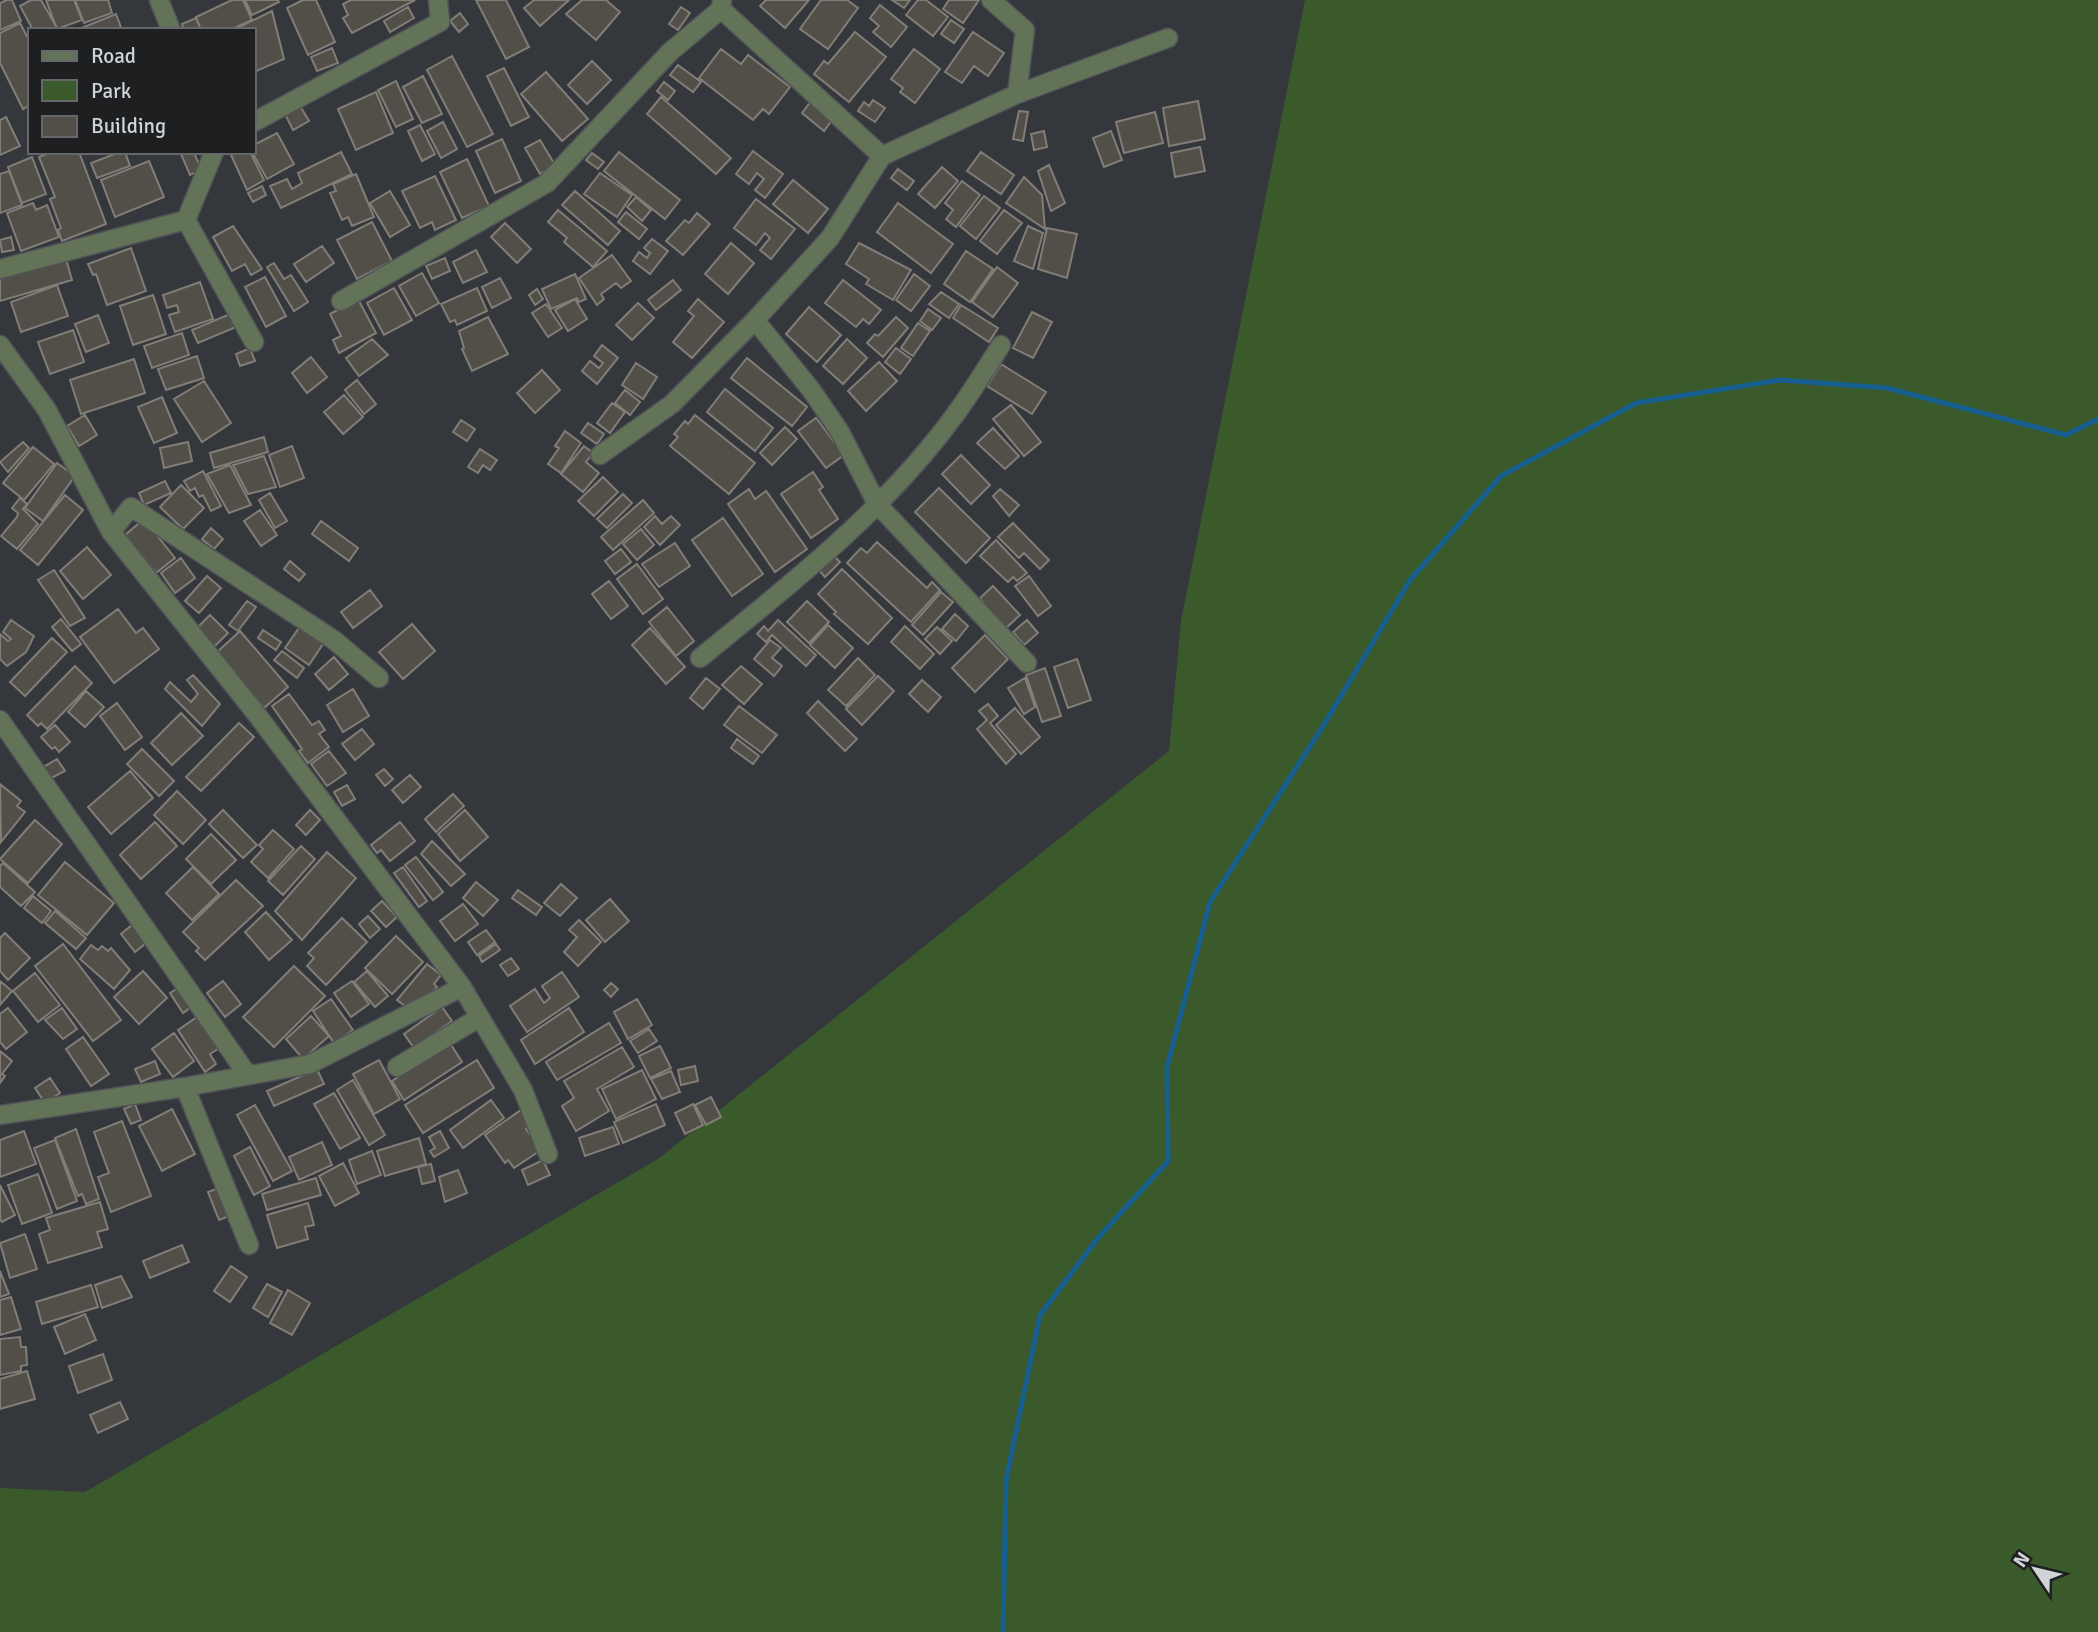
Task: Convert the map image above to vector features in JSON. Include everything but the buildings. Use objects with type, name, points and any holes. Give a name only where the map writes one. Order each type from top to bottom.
[{"type":"street","points":[[159,0],[171,28]]},
{"type":"street","points":[[256,121],[440,22],[439,0]]},
{"type":"street","points":[[991,0],[1025,30],[1017,94]]},
{"type":"street","points":[[341,301],[547,183],[670,52],[722,4],[882,156]]},
{"type":"street","points":[[600,455],[672,404],[755,320],[830,239],[882,156],[1017,94],[1168,38]]},
{"type":"street","points":[[186,220],[213,154]]},
{"type":"street","points":[[0,269],[186,220]]},
{"type":"street","points":[[186,220],[254,342]]},
{"type":"street","points":[[755,320],[812,391],[840,432],[877,504],[1027,663]]},
{"type":"street","points":[[0,345],[47,411],[111,532],[258,716],[462,987],[523,1090],[548,1154]]},
{"type":"street","points":[[700,658],[795,581],[877,504],[957,412],[1001,345]]},
{"type":"street","points":[[111,532],[131,508],[334,640],[379,678]]},
{"type":"street","points":[[0,720],[247,1074]]},
{"type":"street","points":[[0,1115],[310,1065],[462,987]]},
{"type":"street","points":[[397,1067],[481,1017]]},
{"type":"street","points":[[185,1087],[249,1245]]},
{"type":"green space","points":[[1305,0],[2098,0],[2098,1632],[0,1632],[0,1488],[85,1492],[658,1159],[1169,751],[1181,621]]},
{"type":"waterway","points":[[1003,1632],[1006,1480],[1040,1315],[1097,1239],[1168,1161],[1167,1067],[1210,902],[1323,726],[1410,580],[1501,476],[1636,403],[1780,380],[1887,388],[2066,435],[2098,419]]}]
